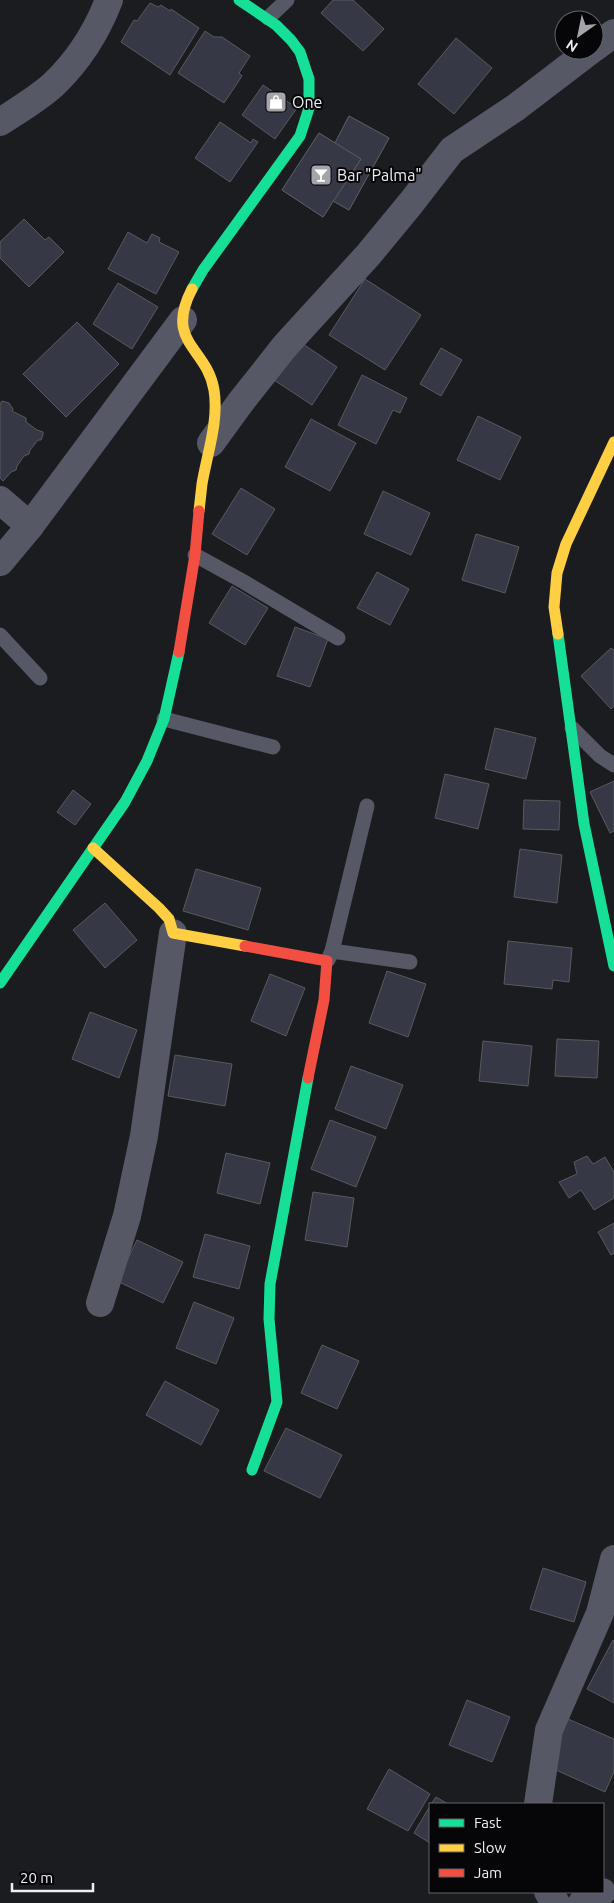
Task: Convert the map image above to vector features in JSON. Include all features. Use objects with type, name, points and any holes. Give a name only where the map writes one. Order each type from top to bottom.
[{"type":"street","points":[[0,122],[53,85],[70,66],[101,20],[109,0]]},
{"type":"street","points":[[0,983],[125,802],[147,761],[164,719],[177,664],[195,555],[202,486],[211,444],[215,408],[214,390],[210,375],[185,338],[184,305],[203,270],[300,136],[309,114],[311,99],[310,85],[302,57],[293,42],[282,29],[268,18],[239,0]]},
{"type":"street","points":[[211,444],[240,403],[285,346],[368,254],[452,150],[515,108],[578,60]]},
{"type":"street","points":[[0,562],[30,526],[183,320]]},
{"type":"street","points":[[614,442],[566,544],[557,573],[554,607],[584,824],[608,906],[614,966]]},
{"type":"street","points":[[0,500],[30,526]]},
{"type":"street","points":[[94,848],[159,908],[169,919],[173,934],[144,1136],[127,1216],[100,1303]]},
{"type":"street","points":[[173,934],[330,956],[324,1000],[270,1284],[269,1319],[277,1402],[252,1470]]},
{"type":"street","points":[[538,1803],[549,1730],[600,1613],[614,1559]]},
{"type":"street","points":[[582,1903],[600,1893]]},
{"type":"lane","points":[[268,18],[287,0]]},
{"type":"lane","points":[[195,555],[338,638]]},
{"type":"lane","points":[[0,635],[40,678]]},
{"type":"lane","points":[[164,719],[272,747]]},
{"type":"lane","points":[[570,726],[600,756],[614,765]]},
{"type":"lane","points":[[367,806],[330,956],[410,962]]},
{"type":"building","points":[[333,0],[353,0],[384,29],[363,51],[321,13]]},
{"type":"building","points":[[150,3],[158,7],[161,5],[170,11],[171,9],[199,28],[170,75],[121,42],[134,20],[137,21]]},
{"type":"building","points":[[205,31],[214,37],[222,37],[250,56],[239,73],[242,76],[224,103],[178,73]]},
{"type":"building","points":[[456,38],[492,68],[454,114],[418,84]]},
{"type":"building","points":[[263,85],[297,108],[275,139],[242,115]]},
{"type":"building","name":"Bar \"Palma\"","points":[[349,116],[389,138],[349,210],[333,201],[323,217],[282,190],[319,133],[335,143]]},
{"type":"building","points":[[349,116],[389,138],[349,210],[333,201],[361,159],[335,143]]},
{"type":"building","points":[[220,122],[251,143],[253,139],[258,142],[230,182],[195,158]]},
{"type":"building","name":"Bar \"Palma\"","points":[[319,133],[361,159],[323,217],[282,190]]},
{"type":"building","points":[[24,219],[45,240],[49,237],[64,252],[29,287],[0,258],[0,242]]},
{"type":"building","points":[[128,232],[147,243],[152,234],[160,238],[159,242],[179,252],[156,294],[108,269]]},
{"type":"building","points":[[365,279],[421,315],[385,370],[329,335]]},
{"type":"building","points":[[118,283],[158,307],[132,349],[93,324]]},
{"type":"building","points":[[77,322],[119,364],[66,417],[23,374]]},
{"type":"building","points":[[300,342],[337,367],[312,405],[274,380]]},
{"type":"building","points":[[441,348],[462,360],[441,396],[420,384]]},
{"type":"building","points":[[362,375],[407,398],[400,413],[393,410],[376,444],[338,425]]},
{"type":"building","points":[[2,401],[9,403],[13,409],[12,411],[26,418],[26,422],[43,432],[41,440],[38,440],[29,454],[24,456],[16,470],[11,472],[3,481],[0,478],[0,404]]},
{"type":"building","points":[[478,416],[521,437],[500,480],[457,460]]},
{"type":"building","points":[[311,419],[356,443],[330,491],[285,467]]},
{"type":"building","points":[[241,488],[275,509],[247,555],[212,534]]},
{"type":"building","points":[[383,491],[430,513],[411,555],[364,534]]},
{"type":"building","points":[[476,534],[519,547],[505,593],[462,580]]},
{"type":"building","points":[[377,572],[409,589],[390,625],[357,608]]},
{"type":"building","points":[[232,586],[268,608],[245,645],[209,623]]},
{"type":"building","points":[[295,627],[328,639],[310,687],[277,676]]},
{"type":"building","points":[[611,648],[614,650],[614,706],[611,709],[581,676]]},
{"type":"building","points":[[495,728],[536,738],[526,779],[485,769]]},
{"type":"building","points":[[445,774],[489,784],[478,829],[435,818]]},
{"type":"building","points":[[614,781],[614,831],[610,833],[590,792]]},
{"type":"building","points":[[73,790],[91,804],[75,825],[57,812]]},
{"type":"building","points":[[524,800],[560,801],[559,830],[523,829]]},
{"type":"building","points":[[520,849],[562,855],[557,903],[514,897]]},
{"type":"building","points":[[196,869],[261,888],[248,930],[183,911]]},
{"type":"building","points":[[105,903],[137,940],[105,968],[73,930]]},
{"type":"building","points":[[508,941],[572,948],[569,982],[553,980],[552,989],[504,984]]},
{"type":"building","points":[[387,971],[426,984],[408,1037],[369,1023]]},
{"type":"building","points":[[270,974],[305,988],[286,1036],[251,1021]]},
{"type":"building","points":[[90,1012],[137,1030],[119,1078],[72,1059]]},
{"type":"building","points":[[557,1039],[599,1041],[597,1078],[555,1076]]},
{"type":"building","points":[[483,1041],[532,1046],[528,1086],[479,1081]]},
{"type":"building","points":[[175,1055],[232,1064],[225,1106],[168,1096]]},
{"type":"building","points":[[351,1066],[403,1085],[386,1129],[335,1109]]},
{"type":"building","points":[[330,1120],[376,1137],[356,1187],[311,1169]]},
{"type":"building","points":[[226,1153],[270,1163],[260,1204],[217,1193]]},
{"type":"building","points":[[587,1156],[593,1164],[605,1157],[614,1172],[614,1198],[594,1210],[581,1190],[569,1198],[559,1182],[577,1174],[574,1162]]},
{"type":"building","points":[[313,1192],[354,1198],[347,1247],[305,1240]]},
{"type":"building","points":[[614,1223],[614,1253],[611,1255],[598,1232]]},
{"type":"building","points":[[205,1234],[250,1246],[239,1289],[193,1277]]},
{"type":"building","points":[[137,1240],[183,1262],[163,1303],[117,1281]]},
{"type":"building","points":[[194,1302],[234,1318],[216,1364],[176,1348]]},
{"type":"building","points":[[322,1345],[359,1361],[337,1409],[301,1393]]},
{"type":"building","points":[[165,1381],[219,1410],[201,1445],[146,1415]]},
{"type":"building","points":[[286,1428],[342,1455],[320,1498],[264,1471]]},
{"type":"building","points":[[543,1568],[586,1582],[574,1622],[530,1609]]},
{"type":"building","points":[[614,1641],[614,1703],[587,1689]]},
{"type":"building","points":[[467,1700],[510,1717],[492,1762],[449,1745]]},
{"type":"building","points":[[568,1719],[614,1739],[614,1772],[605,1792],[547,1766]]},
{"type":"building","points":[[389,1769],[430,1794],[408,1831],[367,1809]]},
{"type":"building","points":[[436,1797],[446,1803],[432,1803]]},
{"type":"building","points":[[429,1808],[429,1842],[414,1833]]},
{"type":"traffic: fast","points":[[192,289],[203,270],[300,136],[309,108],[309,79],[300,52],[276,25],[239,0]]},
{"type":"traffic: fast","points":[[558,634],[584,824],[614,966]]},
{"type":"traffic: fast","points":[[0,983],[125,802],[147,761],[164,719],[179,652]]},
{"type":"traffic: fast","points":[[252,1470],[277,1402],[269,1319],[270,1284],[308,1078]]},
{"type":"traffic: slow","points":[[192,289],[185,307],[183,322],[185,333],[210,376],[215,402],[214,425],[202,484],[199,511]]},
{"type":"traffic: slow","points":[[558,634],[554,607],[557,573],[566,544],[614,442]]},
{"type":"traffic: slow","points":[[93,848],[159,908],[169,919],[173,933],[245,946]]},
{"type":"traffic: jam","points":[[179,652],[195,555],[199,511]]},
{"type":"traffic: jam","points":[[245,946],[327,961],[324,1000],[308,1078]]},
{"type":"place","name":"One","points":[[276,102]]},
{"type":"place","name":"Bar \"Palma\"","points":[[321,175]]}]
